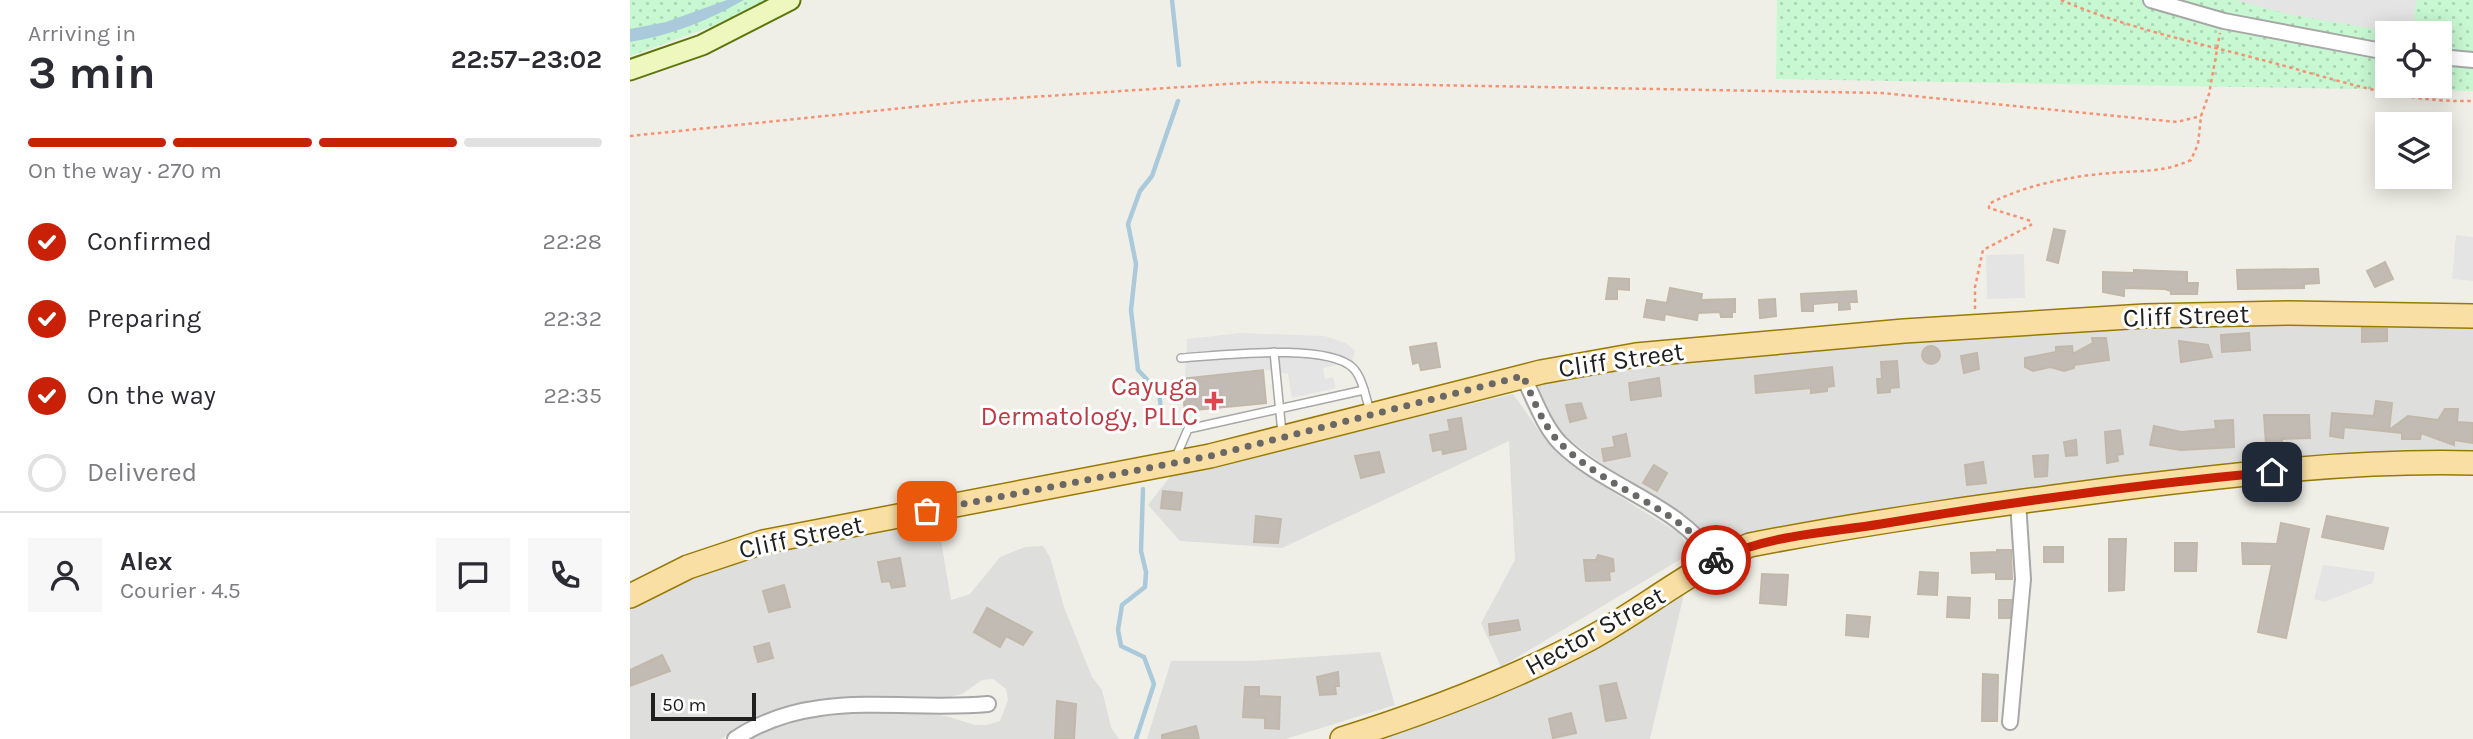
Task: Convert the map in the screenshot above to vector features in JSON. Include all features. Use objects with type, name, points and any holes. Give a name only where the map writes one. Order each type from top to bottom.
[{"type":"main road","points":[[630,70],[702,45],[790,0]]},
{"type":"main road","name":"Cliff Street","points":[[630,596],[688,566],[763,542],[1173,464],[1523,376],[1646,354],[1904,331],[2145,316],[2289,313],[2473,316]]},
{"type":"main road","name":"Hector Street","points":[[1342,739],[1400,722],[1541,663],[1591,638],[1715,560],[1750,545],[1798,535],[2018,502],[2312,468],[2473,463]]},
{"type":"street","points":[[2151,0],[2224,21],[2375,49]]},
{"type":"street","points":[[2452,58],[2473,60]]},
{"type":"street","points":[[1523,376],[1558,441],[1573,455],[1677,520],[1697,536],[1715,560]]},
{"type":"street","points":[[2010,722],[2023,579],[2018,502]]},
{"type":"street","points":[[735,739],[773,720],[825,706],[862,703],[963,706],[988,704]]},
{"type":"lane","points":[[1274,352],[1282,437]]},
{"type":"lane","points":[[1181,358],[1274,352],[1338,359],[1354,369],[1371,414]]},
{"type":"lane","points":[[1173,464],[1188,429],[1364,390]]},
{"type":"path","points":[[2061,0],[2141,30],[2383,94],[2439,102],[2473,101]]},
{"type":"path","points":[[1975,316],[1975,287],[1983,250],[2031,225],[2031,221],[1989,208],[1989,204],[2038,186],[2107,173],[2167,170],[2191,160],[2198,144],[2201,116],[2209,94],[2215,48]]},
{"type":"path","points":[[630,136],[971,101],[1258,82],[1882,93],[2177,122],[2201,116]]},
{"type":"shaded area","points":[[2235,0],[2417,0],[2415,21],[2375,21],[2375,29],[2292,15]]},
{"type":"shaded area","points":[[2456,235],[2473,237],[2473,281],[2452,279]]},
{"type":"shaded area","points":[[2024,254],[2025,298],[1987,299],[1986,255]]},
{"type":"shaded area","points":[[2121,324],[2473,325],[2473,450],[2336,453],[1730,543],[1710,552],[1700,528],[1607,468],[1567,438],[1552,422],[1523,376]]},
{"type":"shaded area","points":[[1240,333],[1325,336],[1346,343],[1355,351],[1352,361],[1323,368],[1325,379],[1333,377],[1336,388],[1292,398],[1288,374],[1262,369],[1185,378],[1187,339]]},
{"type":"shaded area","points":[[1513,394],[1548,443],[1598,483],[1680,534],[1691,553],[1501,667],[1481,623],[1515,560],[1509,441],[1282,548],[1180,541],[1148,505],[1173,473]]},
{"type":"shaded area","points":[[937,517],[951,600],[970,594],[1000,557],[1025,547],[1043,546],[1050,557],[1064,607],[1092,677],[1102,690],[1111,727],[1119,739],[748,739],[785,722],[818,713],[900,711],[946,716],[975,725],[986,725],[1000,721],[1008,700],[1006,689],[993,679],[982,680],[962,694],[950,697],[817,699],[773,712],[721,739],[630,739],[630,606],[688,575],[750,553]]},
{"type":"shaded area","points":[[2323,565],[2375,572],[2373,583],[2324,602],[2314,599]]},
{"type":"shaded area","points":[[1684,594],[1650,739],[1368,739],[1678,596]]},
{"type":"shaded area","points":[[1380,652],[1395,705],[1286,739],[1147,739],[1171,661],[1251,661]]},
{"type":"green space","points":[[630,0],[766,0],[713,26],[630,56]]},
{"type":"green space","points":[[1777,0],[2473,0],[2473,91],[2452,91],[2452,21],[2375,21],[2375,89],[1776,79]]},
{"type":"water","points":[[727,0],[744,0],[689,26],[630,42],[630,29],[666,22]]},
{"type":"building","points":[[2054,229],[2065,231],[2058,263],[2047,260]]},
{"type":"building","points":[[2385,262],[2393,279],[2375,287],[2367,271]]},
{"type":"building","points":[[2318,269],[2319,283],[2304,284],[2304,288],[2238,289],[2237,270]]},
{"type":"building","points":[[2134,270],[2187,272],[2187,283],[2198,283],[2197,294],[2171,294],[2171,291],[2165,289],[2124,288],[2124,296],[2103,292],[2103,272],[2134,273]]},
{"type":"building","points":[[1609,278],[1629,279],[1629,290],[1617,289],[1617,299],[1606,299]]},
{"type":"building","points":[[1670,288],[1702,294],[1701,300],[1735,299],[1735,312],[1732,312],[1732,317],[1721,317],[1720,312],[1698,313],[1697,320],[1665,314],[1664,320],[1644,317],[1647,300],[1667,303]]},
{"type":"building","points":[[1856,291],[1857,302],[1849,302],[1850,309],[1839,310],[1839,302],[1813,304],[1813,311],[1802,311],[1801,294]]},
{"type":"building","points":[[1775,299],[1776,316],[1760,318],[1759,300]]},
{"type":"building","points":[[2362,328],[2387,329],[2387,341],[2362,342]]},
{"type":"building","points":[[2249,333],[2250,350],[2222,352],[2221,335]]},
{"type":"building","points":[[2092,338],[2106,338],[2109,360],[2074,365],[2074,368],[2064,371],[2050,367],[2033,371],[2025,367],[2025,358],[2056,352],[2056,347],[2072,346],[2073,354],[2093,343]]},
{"type":"building","points":[[2179,341],[2208,345],[2212,357],[2181,362]]},
{"type":"building","points":[[1436,343],[1440,367],[1421,370],[1419,362],[1413,364],[1410,347]]},
{"type":"building","points":[[1931,346],[1937,349],[1940,355],[1937,361],[1931,364],[1925,361],[1922,355],[1925,349]]},
{"type":"building","points":[[1977,353],[1979,369],[1964,373],[1961,356]]},
{"type":"building","points":[[1897,361],[1899,387],[1890,388],[1890,392],[1878,393],[1877,379],[1882,379],[1881,362]]},
{"type":"building","points":[[1832,367],[1834,386],[1827,387],[1827,391],[1811,393],[1811,388],[1756,393],[1755,376]]},
{"type":"building","points":[[1263,370],[1266,403],[1185,411],[1181,379]]},
{"type":"building","points":[[1659,378],[1661,396],[1631,400],[1629,383]]},
{"type":"building","points":[[2376,401],[2392,403],[2389,430],[2408,416],[2438,420],[2445,409],[2458,409],[2457,422],[2473,423],[2473,443],[2454,440],[2454,445],[2421,433],[2420,439],[2402,439],[2402,433],[2344,427],[2343,438],[2330,436],[2332,413],[2374,416]]},
{"type":"building","points":[[1581,403],[1586,418],[1570,422],[1566,405]]},
{"type":"building","points":[[2264,415],[2309,415],[2310,438],[2282,439],[2282,445],[2266,444]]},
{"type":"building","points":[[1461,418],[1466,449],[1443,454],[1442,449],[1433,451],[1430,435],[1450,431],[1448,420]]},
{"type":"building","points":[[2233,420],[2234,447],[2181,450],[2150,445],[2154,426],[2181,432],[2216,429],[2215,421]]},
{"type":"building","points":[[2120,430],[2123,454],[2117,455],[2118,461],[2107,463],[2105,432]]},
{"type":"building","points":[[1626,434],[1630,456],[1604,461],[1602,449],[1615,447],[1613,437]]},
{"type":"building","points":[[2076,440],[2077,455],[2066,456],[2064,442]]},
{"type":"building","points":[[1379,452],[1384,472],[1361,478],[1355,456]]},
{"type":"building","points":[[2048,455],[2047,476],[2035,477],[2033,456]]},
{"type":"building","points":[[1983,462],[1986,483],[1967,485],[1965,465]]},
{"type":"building","points":[[1654,465],[1667,473],[1657,491],[1643,483]]},
{"type":"building","points":[[1163,491],[1182,493],[1180,510],[1161,508]]},
{"type":"building","points":[[1256,516],[1281,519],[1278,543],[1254,542]]},
{"type":"building","points":[[2327,516],[2388,528],[2383,549],[2322,537]]},
{"type":"building","points":[[2281,523],[2309,529],[2286,638],[2258,632],[2272,564],[2243,564],[2242,543],[2277,544]]},
{"type":"building","points":[[2109,539],[2126,539],[2124,590],[2109,591]]},
{"type":"building","points":[[2175,543],[2197,543],[2196,571],[2175,571]]},
{"type":"building","points":[[2044,547],[2063,547],[2063,562],[2044,562]]},
{"type":"building","points":[[2011,550],[2012,579],[1996,579],[1996,572],[1972,573],[1971,553]]},
{"type":"building","points":[[1598,555],[1613,559],[1614,571],[1609,572],[1610,580],[1586,581],[1584,560],[1596,560]]},
{"type":"building","points":[[900,558],[905,586],[892,588],[890,581],[882,582],[878,562]]},
{"type":"building","points":[[1920,572],[1938,573],[1937,595],[1918,594]]},
{"type":"building","points":[[1762,574],[1788,575],[1786,605],[1760,603]]},
{"type":"building","points":[[784,585],[790,607],[769,612],[763,591]]},
{"type":"building","points":[[1948,597],[1970,598],[1969,618],[1947,617]]},
{"type":"building","points":[[1999,600],[2011,600],[2010,618],[1999,618]]},
{"type":"building","points":[[987,608],[1032,632],[1023,645],[1006,636],[1000,647],[974,632]]},
{"type":"building","points":[[1847,615],[1870,617],[1868,637],[1846,635]]},
{"type":"building","points":[[1518,620],[1520,630],[1490,635],[1489,624]]},
{"type":"building","points":[[769,643],[773,658],[758,662],[754,647]]},
{"type":"building","points":[[662,655],[670,671],[630,686],[630,670]]},
{"type":"building","points":[[1338,672],[1339,686],[1335,686],[1336,694],[1320,695],[1317,677]]},
{"type":"building","points":[[1983,674],[1998,675],[1997,721],[1982,721]]},
{"type":"building","points":[[1616,683],[1626,718],[1606,721],[1600,686]]},
{"type":"building","points":[[1245,687],[1259,687],[1259,696],[1280,697],[1279,729],[1265,728],[1265,718],[1243,717]]},
{"type":"building","points":[[1057,701],[1076,704],[1074,739],[1055,739]]},
{"type":"building","points":[[1571,713],[1576,733],[1553,738],[1549,719]]},
{"type":"building","points":[[1196,726],[1199,739],[1162,739],[1162,735]]},
{"type":"waterway","points":[[1172,0],[1179,65]]},
{"type":"waterway","points":[[1162,418],[1159,392],[1138,370],[1131,310],[1136,264],[1128,224],[1140,191],[1152,176],[1178,101]]},
{"type":"waterway","points":[[1136,739],[1154,684],[1144,657],[1121,646],[1118,630],[1122,605],[1145,587],[1146,572],[1141,551],[1143,489]]},
{"type":"way so far","points":[[927,511],[1210,456],[1523,376],[1558,441],[1573,455],[1677,520],[1697,536],[1716,560]]},
{"type":"place","name":"Cayuga Dermatology, PLLC","points":[[1214,401]]},
{"type":"route","points":[[1716,560],[1750,545],[1798,535],[2034,499],[2272,472]]}]
